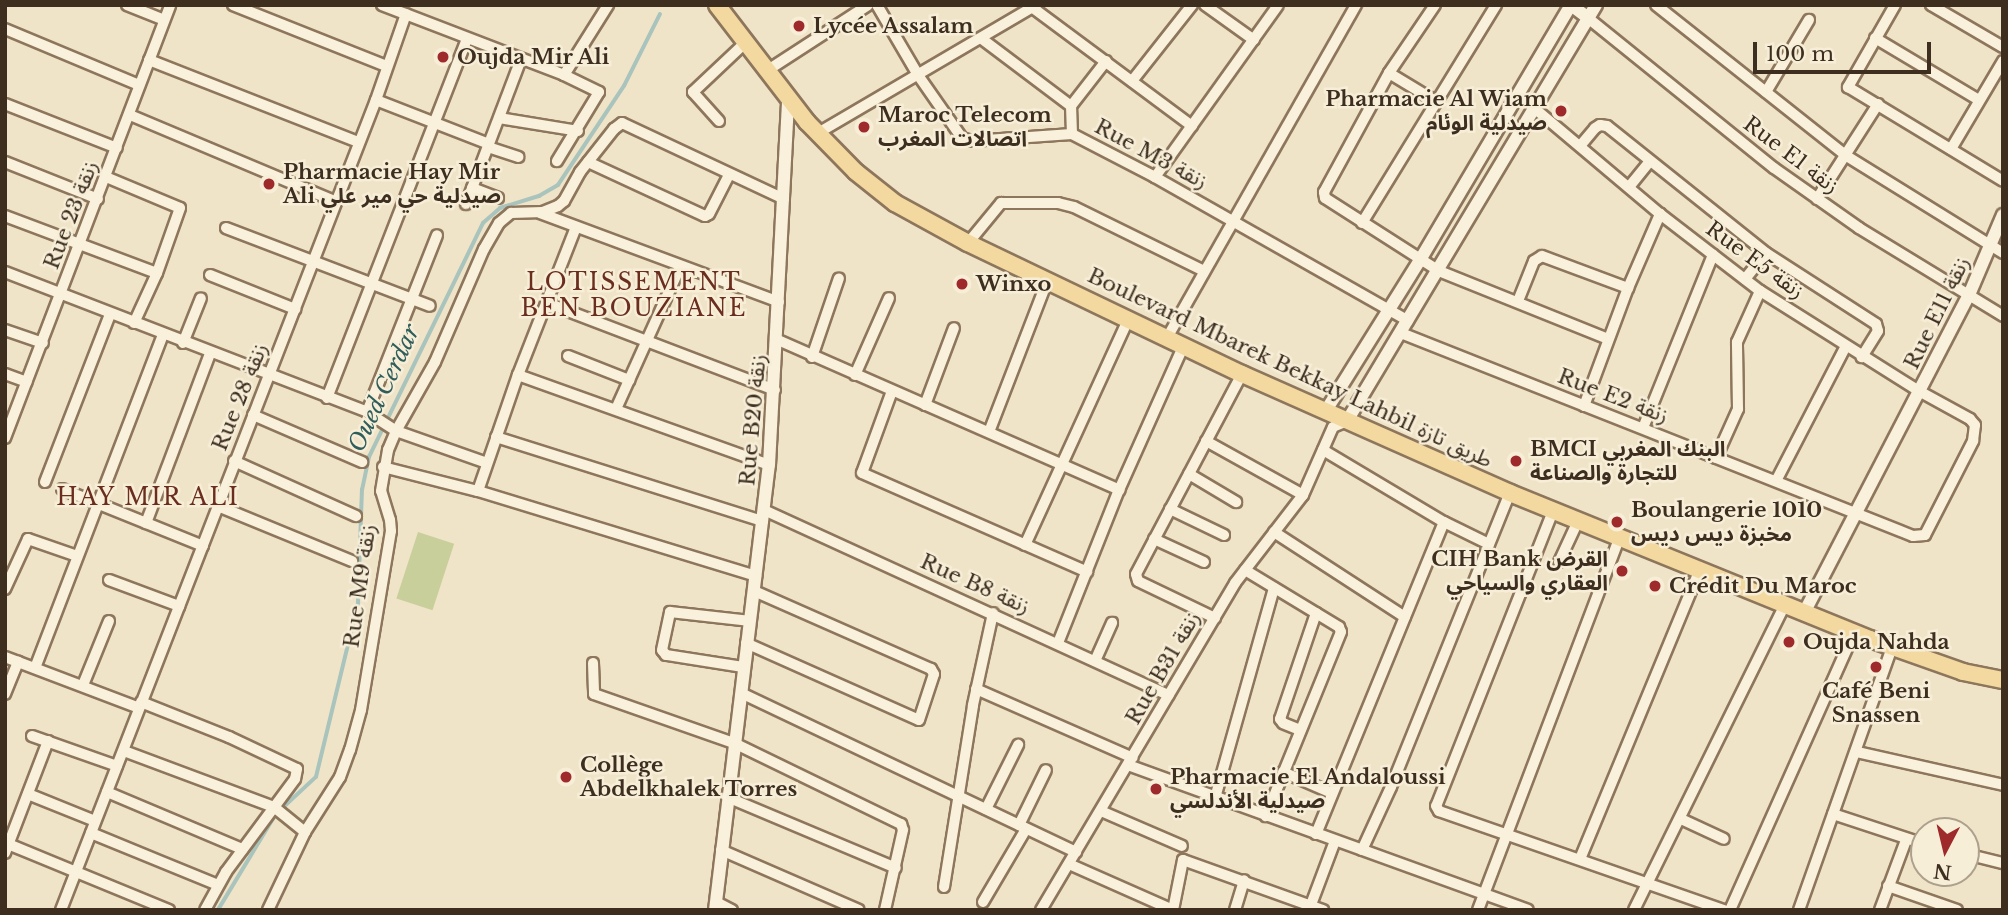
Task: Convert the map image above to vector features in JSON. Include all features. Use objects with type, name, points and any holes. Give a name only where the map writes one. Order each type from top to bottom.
[{"type":"main road","name":"Boulevard Mbarek Bekkay Lahbil طريق تازة","points":[[717,5],[818,134],[877,190],[968,243],[1168,336],[1335,420],[1784,606],[1963,672],[2003,680]]},
{"type":"street","points":[[127,5],[164,20]]},
{"type":"street","name":"Rue 23 زنقة","points":[[5,438],[8,424],[43,343],[170,5]]},
{"type":"street","points":[[233,5],[386,66]]},
{"type":"street","points":[[382,5],[564,75],[599,92],[578,131],[557,160]]},
{"type":"street","points":[[564,75],[608,5]]},
{"type":"street","points":[[768,70],[869,5]]},
{"type":"street","name":"Rue M3 زنقة","points":[[877,5],[918,75],[957,132],[968,140],[1072,134],[1156,177],[1408,321]]},
{"type":"street","points":[[1132,81],[1192,5]]},
{"type":"street","points":[[1205,5],[1254,40]]},
{"type":"street","points":[[1156,177],[1278,5]]},
{"type":"street","points":[[1168,336],[1356,5]]},
{"type":"street","points":[[1436,5],[1390,73],[1324,192],[1327,201],[1439,271],[1608,339]]},
{"type":"street","points":[[1362,223],[1496,5]]},
{"type":"street","points":[[1335,420],[1389,309],[1571,5]]},
{"type":"street","name":"Rue E1 زنقة","points":[[1571,5],[1774,168],[1817,199],[1859,228],[2003,316]]},
{"type":"street","points":[[1335,420],[1401,333],[1596,5]]},
{"type":"street","points":[[1895,5],[1848,87],[2003,181]]},
{"type":"street","points":[[1931,5],[2003,47]]},
{"type":"street","points":[[818,134],[1032,6],[1192,126]]},
{"type":"street","name":"Rue E11 زنقة","points":[[1660,7],[1845,155],[1990,245],[1969,295],[1804,613]]},
{"type":"street","name":"Rue 28 زنقة","points":[[61,910],[314,261],[406,15]]},
{"type":"street","points":[[1766,92],[1810,20]]},
{"type":"street","points":[[5,29],[139,85]]},
{"type":"street","points":[[327,398],[467,38]]},
{"type":"street","points":[[982,38],[1071,106]]},
{"type":"street","points":[[1874,38],[1979,100]]},
{"type":"street","points":[[719,121],[693,95],[693,91],[746,42]]},
{"type":"street","points":[[466,204],[521,59]]},
{"type":"street","points":[[149,60],[358,142]]},
{"type":"street","points":[[1072,134],[1071,106],[1106,61]]},
{"type":"street","points":[[1951,149],[2003,61]]},
{"type":"street","points":[[1390,73],[1437,102]]},
{"type":"street","name":"Rue B20 زنقة","points":[[715,906],[769,465],[778,340],[788,98]]},
{"type":"street","points":[[376,100],[518,157]]},
{"type":"street","points":[[5,104],[117,148]]},
{"type":"street","points":[[1817,199],[1878,104]]},
{"type":"street","name":"Rue E5 زنقة","points":[[1534,108],[1660,214],[1760,291],[1862,357],[1970,419],[1975,425],[1973,441],[1927,531]]},
{"type":"street","points":[[130,115],[335,201]]},
{"type":"street","points":[[499,118],[578,131]]},
{"type":"street","name":"Rue M9 زنقة","points":[[268,910],[305,832],[340,778],[361,710],[391,531],[381,491],[383,467],[394,430],[435,362],[495,229],[507,215],[552,209],[564,201],[588,162],[622,123],[729,176]]},
{"type":"street","points":[[1580,146],[1595,128],[1603,125],[1766,253],[1878,326],[1862,357]]},
{"type":"street","points":[[1629,187],[1650,161]]},
{"type":"street","points":[[5,162],[98,199]]},
{"type":"street","points":[[588,162],[705,216],[709,214],[729,176],[784,198]]},
{"type":"street","points":[[106,177],[180,208],[157,273],[134,324]]},
{"type":"street","points":[[472,188],[498,198]]},
{"type":"street","points":[[968,243],[1001,203],[1058,203],[1074,207],[1204,271]]},
{"type":"street","points":[[538,212],[779,302]]},
{"type":"street","points":[[1584,406],[1628,288],[1660,214]]},
{"type":"street","points":[[2003,215],[1990,245],[2003,253]]},
{"type":"street","points":[[5,216],[157,273]]},
{"type":"street","points":[[478,491],[518,375],[576,227]]},
{"type":"street","points":[[226,228],[430,306]]},
{"type":"street","points":[[367,412],[437,235]]},
{"type":"street","points":[[1745,279],[1766,253]]},
{"type":"street","points":[[1643,428],[1713,255]]},
{"type":"street","points":[[1518,301],[1534,261],[1542,256],[1628,288]]},
{"type":"street","points":[[615,409],[680,267]]},
{"type":"street","points":[[5,272],[61,292],[210,354],[367,412],[394,430],[487,463]]},
{"type":"street","points":[[210,275],[295,309]]},
{"type":"street","points":[[812,357],[839,278]]},
{"type":"street","points":[[989,432],[1048,279]]},
{"type":"street","points":[[1716,457],[1740,402],[1737,342],[1760,291]]},
{"type":"street","points":[[855,375],[889,298]]},
{"type":"street","points":[[183,343],[201,299]]},
{"type":"street","points":[[547,303],[775,390]]},
{"type":"street","points":[[45,482],[110,314]]},
{"type":"street","points":[[1025,545],[1129,318]]},
{"type":"street","points":[[925,405],[954,328]]},
{"type":"street","points":[[5,330],[43,343]]},
{"type":"street","name":"Rue E2 زنقة","points":[[1401,333],[1913,536],[1923,536],[1927,531]]},
{"type":"street","points":[[35,668],[163,335]]},
{"type":"street","points":[[778,340],[1119,491]]},
{"type":"street","points":[[1058,643],[1119,491],[1184,345]]},
{"type":"street","points":[[1776,481],[1846,346]]},
{"type":"street","points":[[146,523],[210,354]]},
{"type":"street","points":[[568,356],[629,380]]},
{"type":"street","points":[[5,374],[27,382]]},
{"type":"street","points":[[1215,618],[1138,581],[1136,575],[1242,374]]},
{"type":"street","points":[[518,375],[769,465]]},
{"type":"street","points":[[892,391],[862,473],[1087,572]]},
{"type":"street","points":[[253,415],[362,462]]},
{"type":"street","name":"Rue B31 زنقة","points":[[1041,910],[1245,570],[1303,495],[1335,420]]},
{"type":"street","name":"Rue B8 زنقة","points":[[496,437],[764,516],[993,613],[1169,695]]},
{"type":"street","points":[[1206,441],[1303,495]]},
{"type":"street","points":[[1323,450],[1444,522],[1489,544]]},
{"type":"street","points":[[234,461],[356,516]]},
{"type":"street","points":[[383,467],[478,491],[755,576]]},
{"type":"street","points":[[1189,474],[1236,502]]},
{"type":"street","points":[[62,489],[203,546]]},
{"type":"street","points":[[1362,850],[1391,787],[1510,493]]},
{"type":"street","points":[[218,506],[352,561]]},
{"type":"street","points":[[1170,509],[1224,536]]},
{"type":"street","points":[[1553,511],[1438,799],[1439,811],[1506,832],[1724,910]]},
{"type":"street","points":[[1559,562],[1578,521]]},
{"type":"street","points":[[1316,834],[1444,522]]},
{"type":"street","points":[[1274,532],[1405,617]]},
{"type":"street","points":[[5,589],[9,568],[30,538],[77,556]]},
{"type":"street","points":[[1478,910],[1619,538]]},
{"type":"street","points":[[1154,539],[1204,562]]},
{"type":"street","points":[[1245,570],[1339,627],[1340,634],[1266,816]]},
{"type":"street","points":[[1580,859],[1699,571]]},
{"type":"street","points":[[109,580],[179,606]]},
{"type":"street","points":[[1215,798],[1274,588]]},
{"type":"street","points":[[746,643],[919,720],[932,677],[931,669],[754,591]]},
{"type":"street","points":[[1634,910],[1784,606]]},
{"type":"street","points":[[743,667],[666,655],[662,650],[670,612],[750,621]]},
{"type":"street","points":[[944,887],[976,689],[993,613]]},
{"type":"street","points":[[1300,730],[1280,719],[1317,613]]},
{"type":"street","points":[[83,685],[109,621]]},
{"type":"street","points":[[1095,661],[1112,623]]},
{"type":"street","points":[[1730,910],[1854,633]]},
{"type":"street","points":[[1799,910],[1892,648]]},
{"type":"street","points":[[5,657],[140,705],[296,768],[295,779],[276,808],[242,849],[205,910]]},
{"type":"street","points":[[5,694],[18,662]]},
{"type":"street","points":[[593,663],[594,694],[734,743],[901,824],[904,830],[886,910]]},
{"type":"street","points":[[976,689],[1130,762],[1215,798],[1528,910]]},
{"type":"street","points":[[741,693],[1076,852]]},
{"type":"street","points":[[32,736],[117,766]]},
{"type":"street","points":[[48,741],[7,848],[76,872],[169,910]]},
{"type":"street","points":[[986,809],[1018,745]]},
{"type":"street","points":[[124,751],[276,808],[305,832]]},
{"type":"street","points":[[1857,752],[2003,785]]},
{"type":"street","points":[[983,902],[1023,827],[1046,770]]},
{"type":"street","points":[[1283,772],[1332,793]]},
{"type":"street","points":[[107,792],[242,849]]},
{"type":"street","points":[[28,794],[95,821]]},
{"type":"street","points":[[727,796],[895,868]]},
{"type":"street","points":[[1101,811],[1182,846]]},
{"type":"street","points":[[1833,814],[1910,841]]},
{"type":"street","points":[[1681,819],[1724,839]]},
{"type":"street","points":[[91,833],[218,885]]},
{"type":"street","points":[[1880,910],[1906,840]]},
{"type":"street","points":[[1309,908],[1335,841]]},
{"type":"street","points":[[721,850],[859,910]]},
{"type":"street","points":[[1980,857],[2003,863]]},
{"type":"street","points":[[1069,864],[1173,910],[1183,860],[1244,880],[1309,908],[1322,910]]},
{"type":"street","points":[[1235,910],[1244,880]]},
{"type":"street","points":[[1888,886],[1956,910]]},
{"type":"street","points":[[715,906],[732,910]]},
{"type":"green space","points":[[418,532],[454,544],[433,610],[396,599]]},
{"type":"waterway","name":"Oued Cerdar","points":[[218,910],[276,814],[316,777],[358,603],[362,490],[369,457],[483,223],[500,208],[539,196],[558,185],[624,86],[660,14]]},
{"type":"place","name":"Lycée Assalam","points":[[799,26]]},
{"type":"place","name":"Oujda Mir Ali","points":[[443,57]]},
{"type":"place","name":"Pharmacie Al Wiam صيدلية الوئام","points":[[1561,111]]},
{"type":"place","name":"Maroc Telecom اتصالات المغرب","points":[[864,127]]},
{"type":"place","name":"Pharmacie Hay Mir Ali صيدلية حي مير علي","points":[[269,184]]},
{"type":"place","name":"Winxo","points":[[962,284]]},
{"type":"place","name":"BMCI البنك المغربي للتجارة والصناعة","points":[[1516,461]]},
{"type":"place","name":"Boulangerie 1010 مخبزة ديس ديس","points":[[1617,522]]},
{"type":"place","name":"CIH Bank القرض العقاري والسياحي","points":[[1622,571]]},
{"type":"place","name":"Crédit Du Maroc","points":[[1655,586]]},
{"type":"place","name":"Oujda Nahda","points":[[1789,642]]},
{"type":"place","name":"Café Beni Snassen","points":[[1876,667]]},
{"type":"place","name":"Collège Abdelkhalek Torres","points":[[566,777]]},
{"type":"place","name":"Pharmacie El Andaloussi صيدلية الأندلسي","points":[[1156,789]]},
{"type":"district","name":"LOTISSEMENT BEN BOUZIANE","points":[[634,295]]},
{"type":"district","name":"HAY MIR ALI","points":[[148,497]]}]
